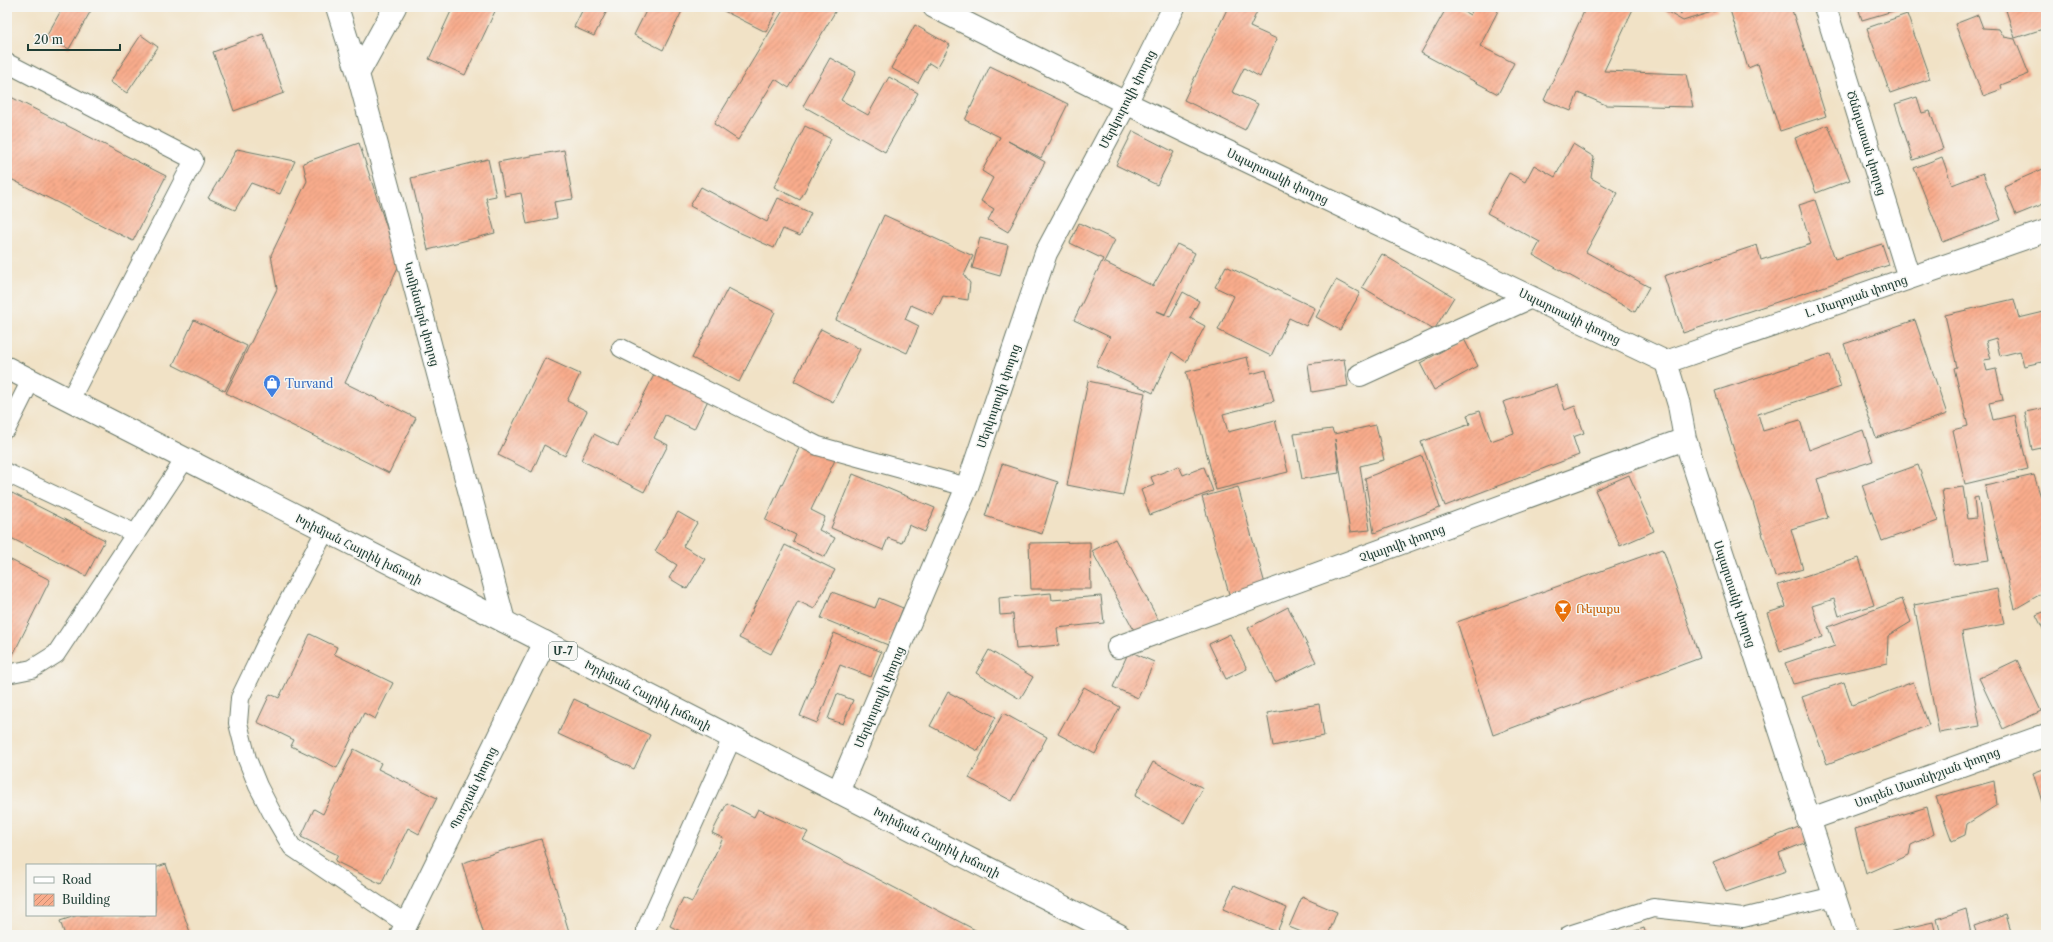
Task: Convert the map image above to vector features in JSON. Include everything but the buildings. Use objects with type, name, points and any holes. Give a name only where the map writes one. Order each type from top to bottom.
[{"type":"main road","name":"Կոմինտերն փողոց","points":[[337,7],[358,74],[504,621]]},
{"type":"main road","points":[[358,74],[395,7]]},
{"type":"main road","name":"Սպարտակի փողոց","points":[[934,7],[1126,103],[1666,362],[1679,405],[1685,439],[1808,820],[1847,935]]},
{"type":"main road","name":"Մերկուրովի փողոց","points":[[838,792],[968,487],[1046,253],[1126,103],[1174,7]]},
{"type":"main road","name":"Ծննդատան փողոց","points":[[1825,7],[1909,278]]},
{"type":"main road","name":"Լ. Մադոյան փողոց","points":[[1666,362],[2046,230]]},
{"type":"main road","points":[[1360,375],[1531,298]]},
{"type":"main road","name":"Խրիմյան Հայրիկ խճուղի","points":[[7,368],[1119,935]]},
{"type":"main road","name":"Չկալովի փողոց","points":[[1118,647],[1685,439]]},
{"type":"main road","name":"Պռոշյան փողոց","points":[[404,930],[545,642]]},
{"type":"main road","name":"Սուրեն Մատնիշյան փողոց","points":[[1808,820],[2046,735]]},
{"type":"lane","points":[[7,63],[194,160],[70,400]]},
{"type":"lane","points":[[621,348],[818,446],[968,487]]},
{"type":"lane","points":[[7,428],[31,380]]},
{"type":"lane","points":[[7,674],[32,669],[56,654],[185,459]]},
{"type":"lane","points":[[7,473],[136,534]]},
{"type":"lane","points":[[325,531],[268,640],[240,698],[238,723],[247,759],[258,786],[292,847],[404,930]]},
{"type":"lane","points":[[646,935],[646,929],[732,738]]},
{"type":"lane","points":[[1569,935],[1653,908],[1743,918],[1834,896]]},
{"type":"place","name":"Turvand","points":[[272,398]]},
{"type":"place","name":"Ռելաքս","points":[[1563,623]]}]
